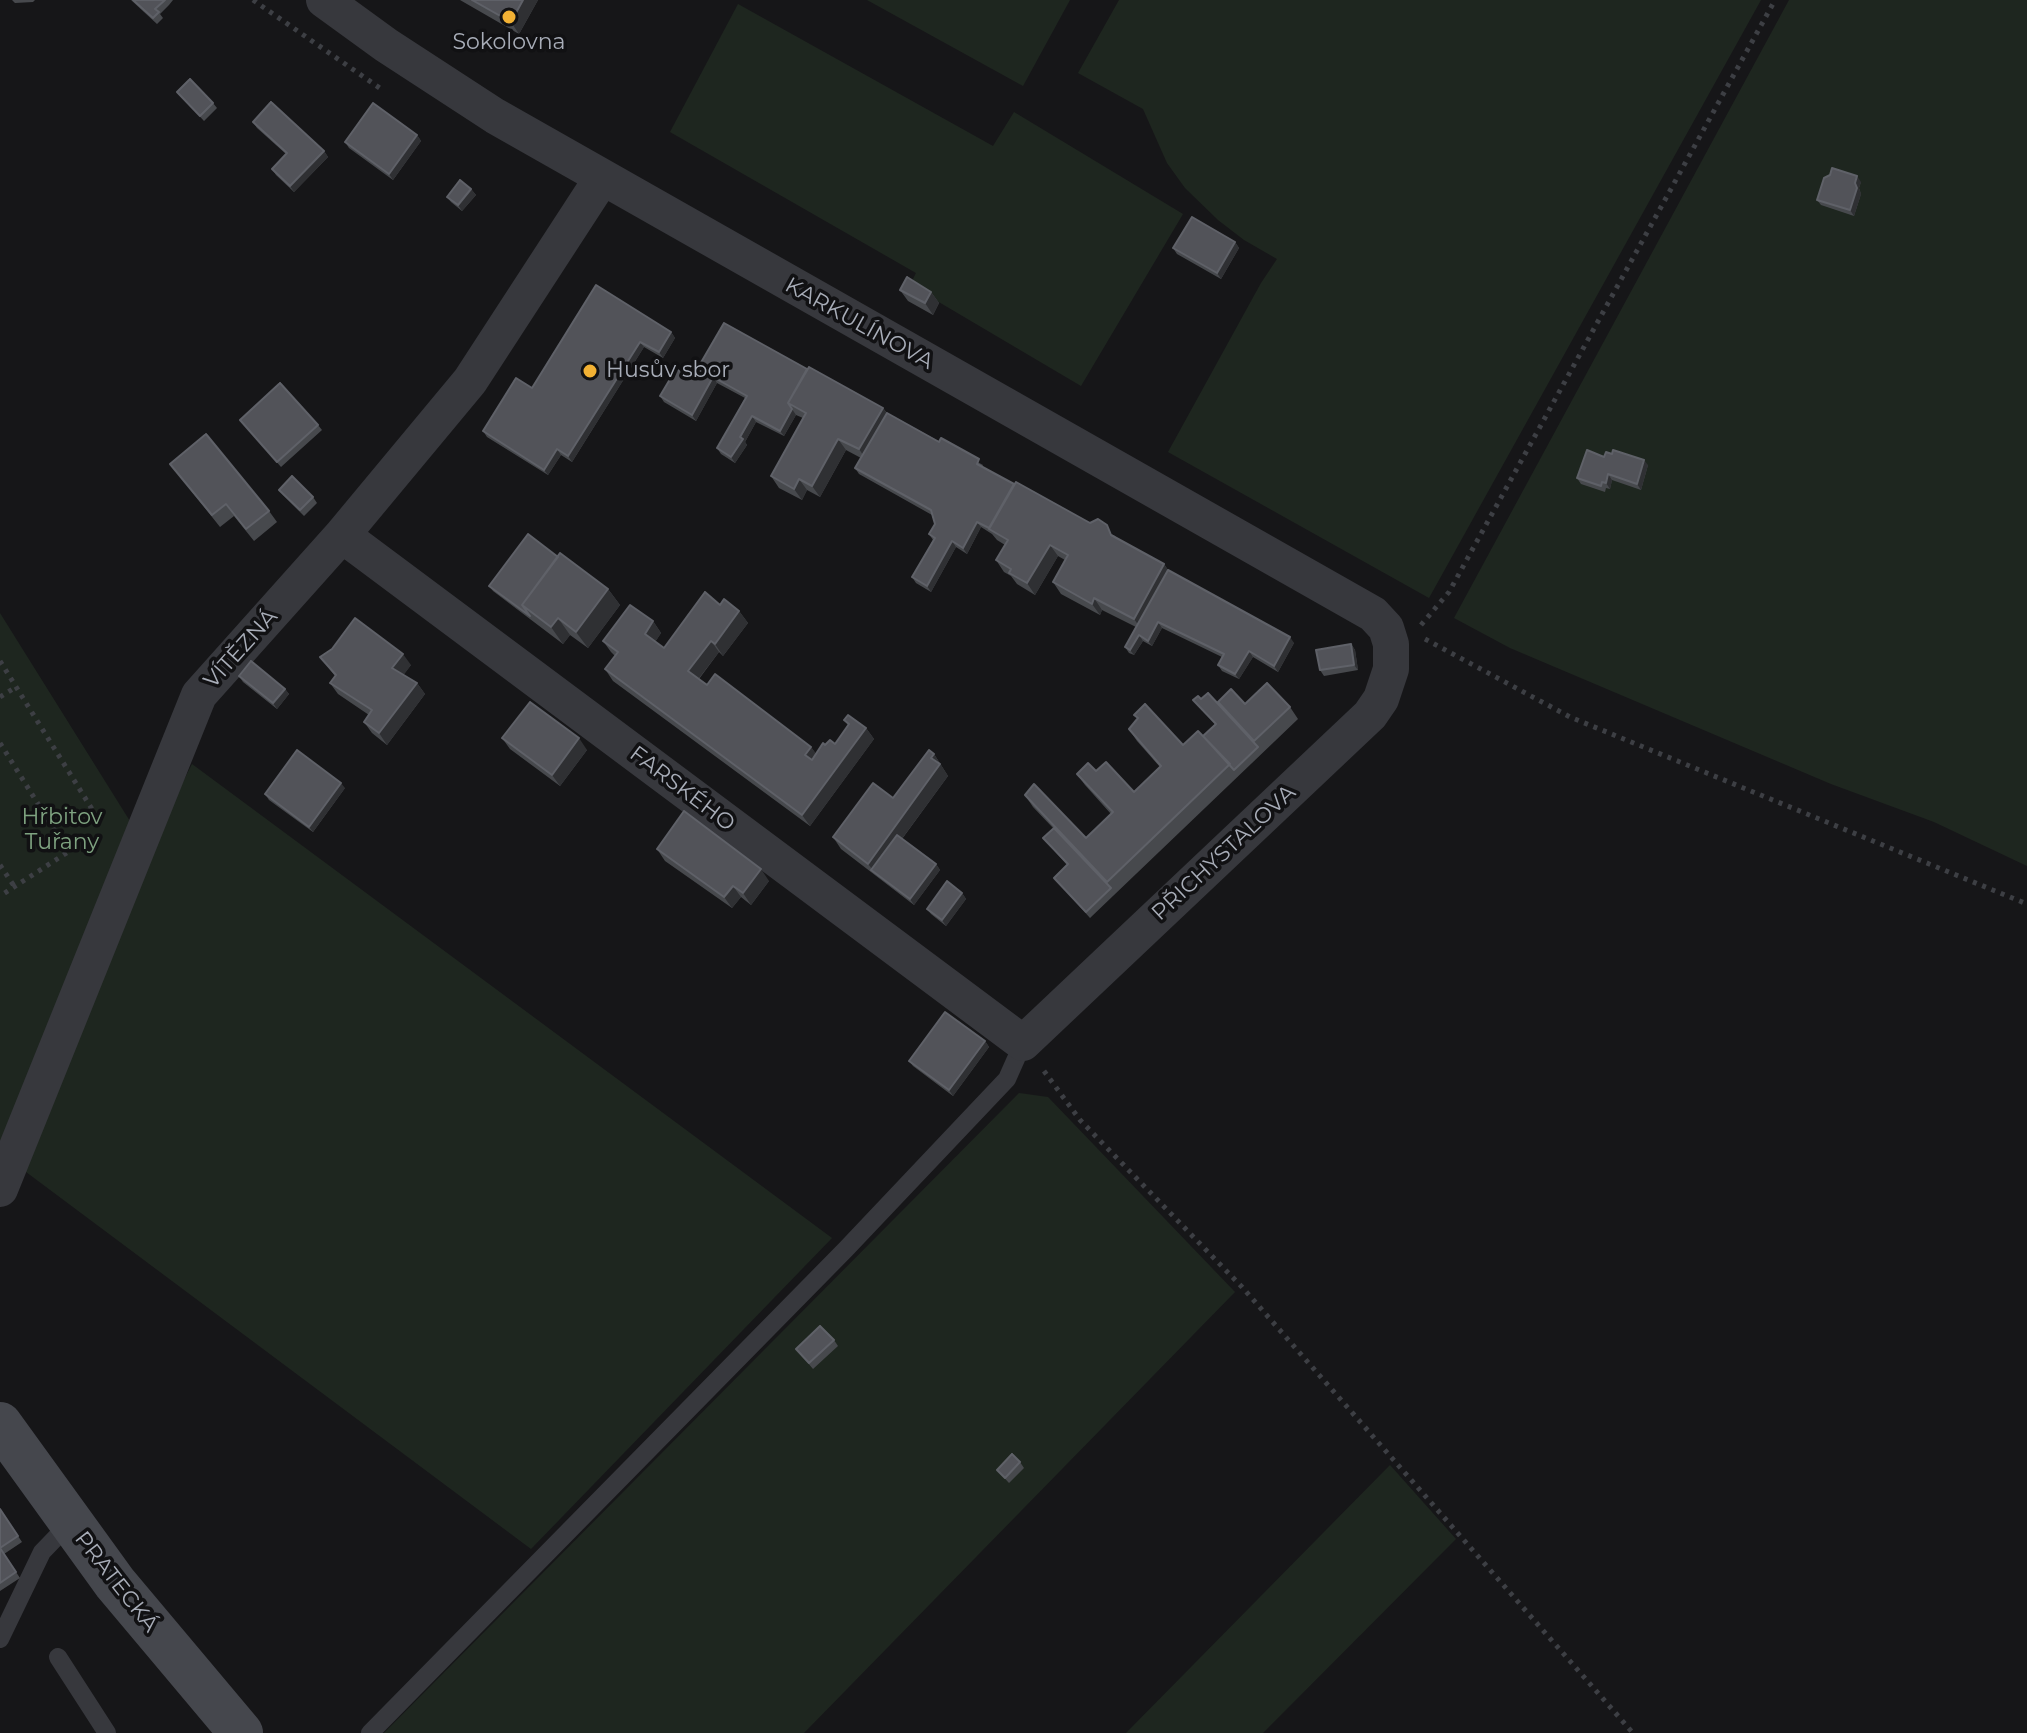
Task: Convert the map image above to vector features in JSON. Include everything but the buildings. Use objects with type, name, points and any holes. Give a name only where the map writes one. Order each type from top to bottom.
[{"type":"main road","name":"PRATECKÁ","points":[[0,1424],[115,1583],[241,1733]]},
{"type":"street","name":"KARKULÍNOVA","points":[[324,0],[441,82],[602,178],[1373,614],[1401,642]]},
{"type":"street","name":"VÍTĚZNÁ","points":[[0,1189],[199,695],[342,535],[470,381],[602,178]]},
{"type":"street","name":"FARSKÉHO","points":[[342,535],[1023,1043]]},
{"type":"street","name":"PŘICHYSTALOVA","points":[[1023,1043],[1370,715],[1387,685],[1401,642]]},
{"type":"lane","points":[[370,1733],[846,1249],[1007,1079],[1023,1043]]},
{"type":"lane","points":[[0,1639],[42,1552],[70,1523]]},
{"type":"lane","points":[[58,1657],[107,1733]]},
{"type":"path","points":[[1401,642],[1449,592],[1775,0]]},
{"type":"path","points":[[1401,642],[1429,640],[1570,717],[2027,904]]},
{"type":"path","points":[[0,661],[100,822]]},
{"type":"path","points":[[0,697],[16,687]]},
{"type":"path","points":[[0,743],[68,852],[0,896]]},
{"type":"path","points":[[0,865],[14,886]]},
{"type":"path","points":[[1023,1043],[1080,1120],[1242,1287],[1633,1733]]},
{"type":"green space","points":[[867,0],[1070,0],[1023,86]]},
{"type":"green space","points":[[1119,0],[1761,0],[1429,598],[1168,452],[1277,259],[1218,220],[1185,188],[1167,163],[1143,109],[1078,73]]},
{"type":"green space","points":[[1789,0],[2027,0],[2027,866],[1934,822],[1831,784],[1510,648],[1454,618]]},
{"type":"green space","points":[[738,4],[993,146],[1014,112],[1183,214],[1081,386],[910,285],[916,273],[670,132]]},
{"type":"green space","name":"Hřbitov Tuřany","points":[[0,613],[133,826],[0,1158]]},
{"type":"green space","points":[[192,764],[832,1238],[531,1549],[18,1166],[138,870]]},
{"type":"green space","points":[[1019,1093],[1048,1097],[1235,1292],[804,1733],[384,1733]]},
{"type":"green space","points":[[1390,1465],[1456,1539],[1263,1733],[1126,1733]]},
{"type":"place","name":"Sokolovna","points":[[509,17]]},
{"type":"place","name":"Husův sbor","points":[[590,371]]}]
